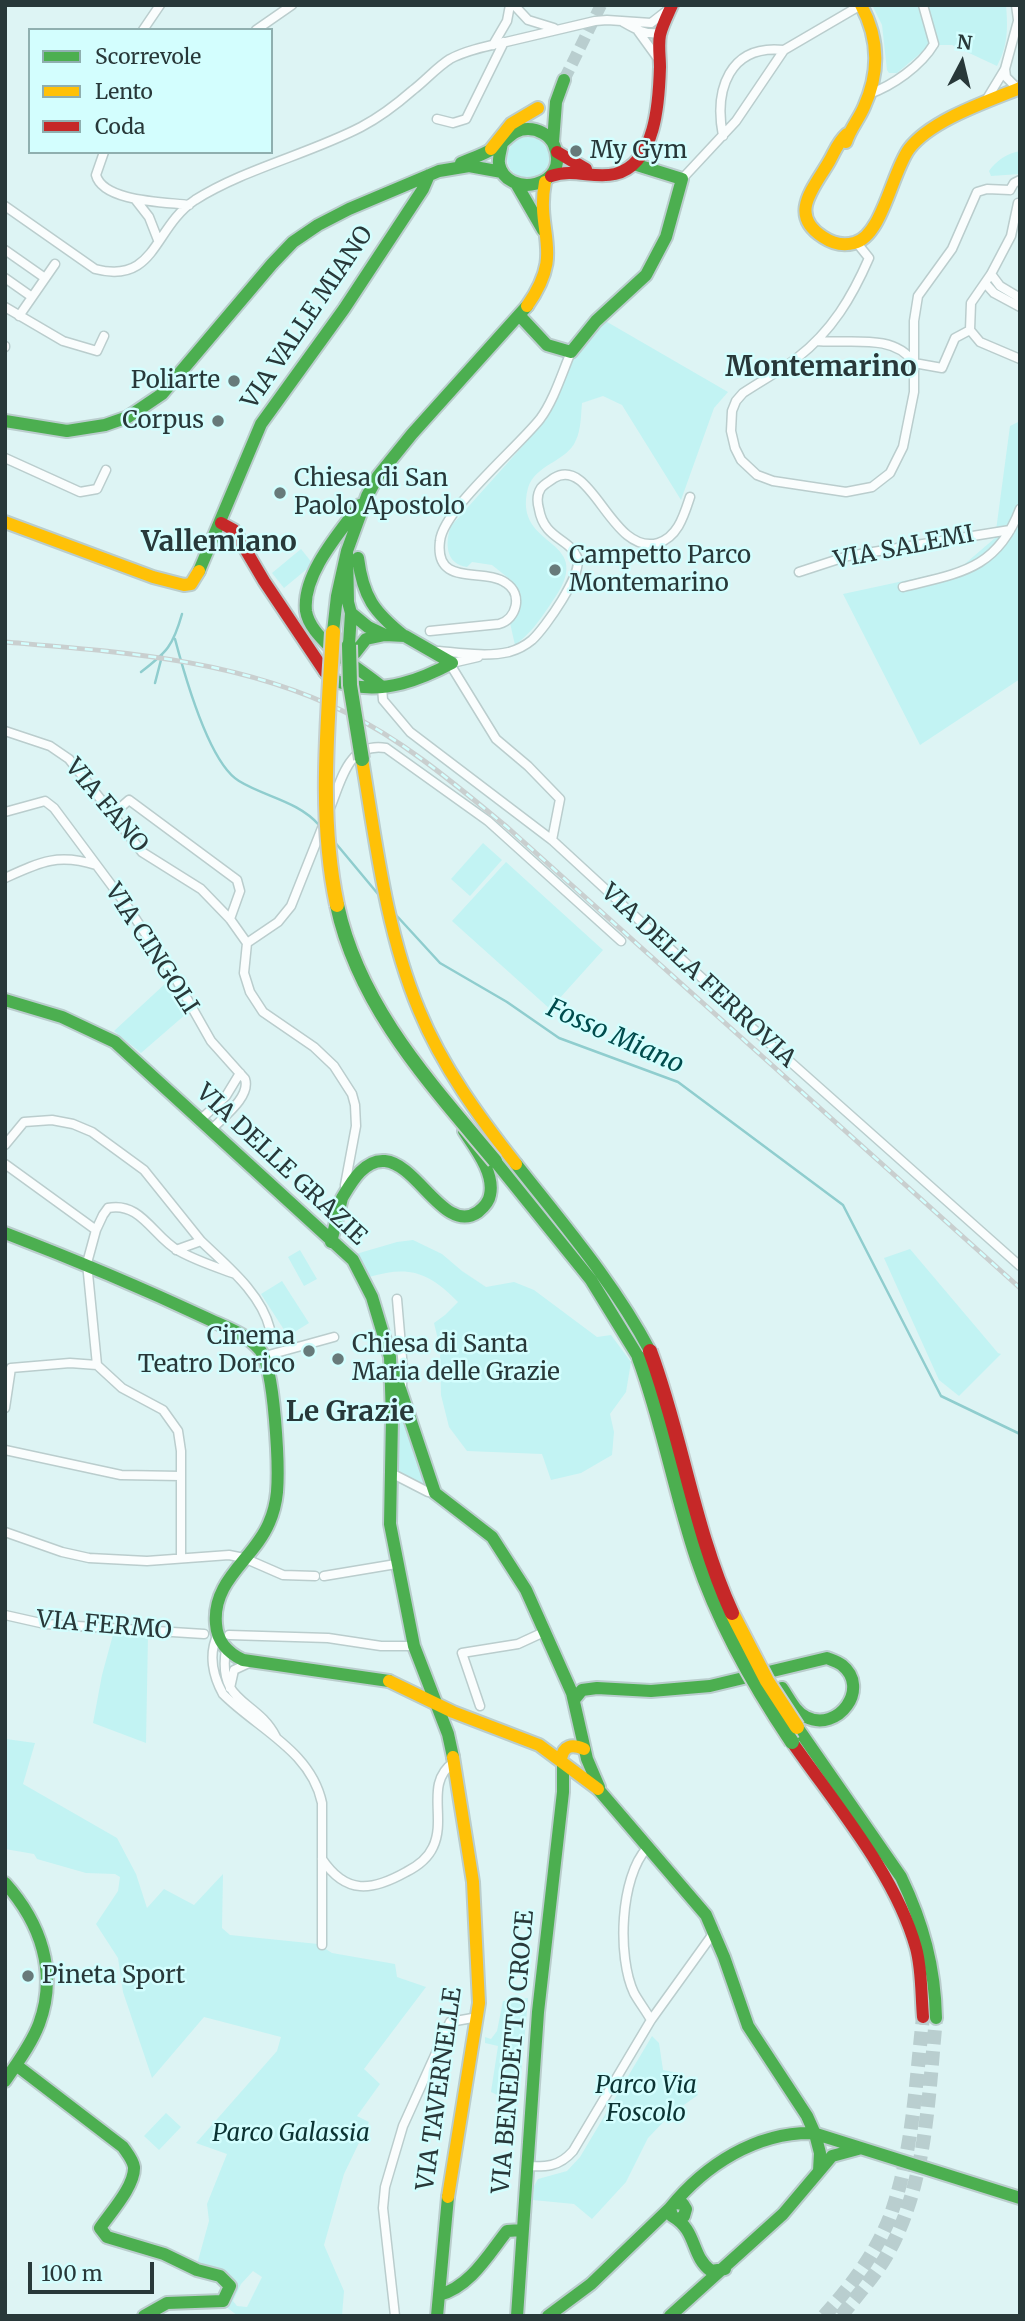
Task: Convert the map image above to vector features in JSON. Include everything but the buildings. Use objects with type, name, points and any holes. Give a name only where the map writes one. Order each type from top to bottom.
[{"type":"main road","points":[[861,5],[873,30],[876,55],[869,94],[841,150],[831,158],[810,189],[805,206],[806,218],[818,235],[831,242],[857,243],[868,236],[876,226],[891,181],[909,148],[933,128],[1019,86]]},
{"type":"main road","points":[[516,185],[534,187],[564,171],[612,175],[623,173],[636,165],[652,134],[660,61],[660,33],[671,6]]},
{"type":"main road","points":[[660,61],[667,49],[671,6]]},
{"type":"main road","points":[[5,421],[67,431],[105,425],[128,417],[162,394],[293,242],[349,209],[452,168],[497,146],[521,129],[562,84],[552,124],[557,164],[548,179],[542,201],[550,253],[547,269],[534,296],[389,461],[320,563],[310,586],[306,608],[311,624],[329,646],[382,687]]},
{"type":"main road","points":[[538,108],[519,117],[505,128],[497,146],[502,172],[516,185],[530,205],[548,240]]},
{"type":"main road","points":[[521,129],[540,131],[555,147],[592,173]]},
{"type":"main road","points":[[519,315],[546,346],[571,352],[596,321],[646,275],[666,237],[682,179],[636,165]]},
{"type":"main road","points":[[452,168],[469,166],[502,172]]},
{"type":"main road","name":"VIA VALLE MIANO","points":[[5,522],[153,577],[184,585],[191,584],[213,542],[227,526],[231,496],[261,424],[344,309],[423,189],[429,175]]},
{"type":"main road","points":[[5,415],[27,424]]},
{"type":"main road","points":[[352,554],[337,596],[333,632],[326,836],[334,901],[358,971],[383,1018],[436,1089],[601,1292],[645,1355],[663,1385],[702,1532],[731,1609],[775,1695],[901,1877],[918,1913],[935,1972],[929,2018],[916,1949],[901,1906],[887,1879],[761,1696],[729,1638],[713,1602],[690,1534],[645,1355],[625,1306],[467,1100],[433,1040],[410,983],[387,896],[350,685],[352,649],[351,612],[348,602],[352,554],[367,496]]},
{"type":"main road","points":[[227,526],[329,678],[345,685],[382,687],[405,683],[452,663]]},
{"type":"main road","points":[[352,554],[360,584],[371,607],[405,636],[452,663]]},
{"type":"main road","points":[[351,612],[368,627],[385,635]]},
{"type":"main road","points":[[352,649],[366,639],[385,635],[405,636]]},
{"type":"main road","name":"VIA DELLE GRAZIE","points":[[5,1000],[106,1035],[115,1041],[353,1260],[382,1320],[396,1365],[392,1412],[390,1524],[414,1646],[436,1704]]},
{"type":"main road","points":[[331,1242],[342,1198],[350,1184],[365,1166],[380,1160],[395,1163],[412,1174],[447,1211],[460,1217],[475,1214],[486,1206],[491,1195],[488,1175],[481,1157],[436,1089]]},
{"type":"main road","points":[[5,1233],[87,1262],[190,1309],[245,1337],[261,1351],[269,1369],[277,1492],[265,1530],[218,1595],[215,1611],[219,1638],[235,1657],[252,1662],[394,1682],[436,1704],[540,1745],[601,1791],[706,1915],[715,1931],[749,2028],[801,2104],[820,2147],[819,2171]]},
{"type":"main road","points":[[396,1365],[402,1392],[435,1493],[492,1537],[526,1590],[568,1682],[585,1754],[601,1791]]},
{"type":"main road","points":[[574,1700],[582,1690],[597,1688],[651,1691],[710,1686],[827,1658],[848,1670],[851,1678],[853,1693],[848,1706],[840,1715],[825,1721],[806,1717],[797,1710],[782,1688],[731,1609]]},
{"type":"main road","name":"VIA TAVERNELLE","points":[[436,1704],[448,1734],[454,1762],[473,1882],[480,2003],[445,2218],[437,2316]]},
{"type":"main road","points":[[568,1766],[562,1752],[567,1746],[575,1745],[585,1754]]},
{"type":"main road","points":[[568,1766],[582,1767],[585,1754]]},
{"type":"main road","name":"VIA BENEDETTO CROCE","points":[[519,2314],[522,2230],[538,2002],[562,1792],[568,1766]]},
{"type":"main road","points":[[5,1883],[21,1899],[33,1918],[44,1951],[47,1979],[45,2004],[38,2027],[5,2081]]},
{"type":"main road","points":[[16,2065],[122,2147],[132,2160],[134,2169],[130,2183],[100,2228],[107,2237],[172,2257],[195,2270],[219,2275],[227,2280],[230,2286],[223,2301],[167,2303],[144,2316]]},
{"type":"main road","points":[[724,2269],[711,2271],[700,2263],[691,2234],[675,2212],[677,2197],[692,2183],[733,2155],[765,2140],[787,2134],[813,2133],[1020,2198]]},
{"type":"main road","points":[[670,2316],[798,2199],[832,2156],[845,2150],[864,2148]]},
{"type":"main road","points":[[548,2316],[592,2284],[651,2226],[675,2212]]},
{"type":"main road","points":[[439,2295],[454,2291],[468,2278],[507,2231],[522,2230]]},
{"type":"street","points":[[144,28],[160,5]]},
{"type":"street","points":[[259,28],[292,5]]},
{"type":"street","points":[[493,45],[507,21],[512,5],[528,20],[557,29]]},
{"type":"street","points":[[682,179],[748,105],[784,50],[861,5]]},
{"type":"street","points":[[869,94],[884,88],[928,54],[934,44],[923,5]]},
{"type":"street","points":[[1016,5],[1020,32]]},
{"type":"street","points":[[639,27],[650,23],[671,6]]},
{"type":"street","points":[[5,206],[95,269],[111,273],[134,270],[145,261],[158,240],[188,205],[218,188],[360,128],[391,108],[451,59],[504,42],[594,21],[620,20],[660,33]]},
{"type":"street","points":[[983,105],[1005,69],[1018,22]]},
{"type":"street","points":[[639,27],[660,61]]},
{"type":"street","points":[[437,119],[453,123],[466,119],[504,42]]},
{"type":"street","points":[[723,136],[720,101],[728,74],[736,63],[748,54],[772,48],[784,50]]},
{"type":"street","points":[[1005,69],[1006,77],[1019,86]]},
{"type":"street","points":[[103,154],[96,170],[96,180],[105,187],[135,200],[188,205]]},
{"type":"street","points":[[1020,180],[1014,183],[1010,191],[1012,198],[1019,203],[1011,236],[991,274],[971,303],[970,330],[980,342],[1020,359]]},
{"type":"street","points":[[857,243],[869,258],[844,310],[817,341],[796,359],[743,393],[736,401],[731,423],[735,447],[741,460],[757,475],[773,481],[846,492],[872,487],[890,473],[903,447],[914,392],[914,321],[918,296],[952,249],[977,192],[988,189],[1010,191]]},
{"type":"street","points":[[135,200],[149,218],[158,240]]},
{"type":"street","points":[[5,250],[45,278]]},
{"type":"street","points":[[19,316],[55,264]]},
{"type":"street","points":[[991,274],[1000,286],[1020,298]]},
{"type":"street","points":[[5,278],[32,297]]},
{"type":"street","points":[[985,283],[994,293],[1020,307]]},
{"type":"street","points":[[5,307],[63,341],[97,351],[104,336]]},
{"type":"street","points":[[817,341],[873,342],[894,346],[907,354],[914,363],[942,369],[955,338],[970,330]]},
{"type":"street","points":[[430,631],[499,624],[512,616],[516,598],[513,589],[499,579],[465,575],[448,568],[440,556],[440,537],[452,514],[542,417],[571,352]]},
{"type":"street","points":[[5,458],[80,492],[97,489],[106,470]]},
{"type":"street","points":[[552,840],[560,799],[528,766],[496,739],[452,663],[509,652],[533,640],[565,595],[579,564],[577,555],[544,526],[537,500],[541,488],[558,476],[569,475],[582,481],[619,529],[630,538],[646,544],[659,542],[672,535],[690,497]]},
{"type":"street","points":[[903,587],[965,572],[993,552],[1010,530],[1020,509]]},
{"type":"street","name":"VIA SALEMI","points":[[799,572],[848,556],[1010,530]]},
{"type":"street","points":[[432,651],[489,654]]},
{"type":"street","name":"VIA DELLA FERROVIA","points":[[382,687],[383,700],[410,732],[552,840],[761,1035],[1020,1266]]},
{"type":"street","name":"VIA FANO","points":[[5,731],[50,746],[69,760],[142,852],[201,889],[230,919],[247,943]]},
{"type":"street","points":[[342,1198],[356,1115],[346,1083],[334,1066],[314,1047],[262,1012],[250,992],[244,974],[247,943],[285,915],[355,755],[367,747],[386,748],[488,821],[621,941]]},
{"type":"street","points":[[113,814],[129,800],[237,880],[240,891],[230,919]]},
{"type":"street","points":[[5,806],[10,812],[45,801],[54,808],[96,865]]},
{"type":"street","name":"VIA CINGOLI","points":[[5,878],[42,861],[78,859],[96,865],[177,981],[211,1041],[240,1073]]},
{"type":"street","points":[[240,1073],[247,1084],[244,1094],[236,1104],[205,1125],[226,1096],[240,1073]]},
{"type":"street","points":[[226,1096],[236,1104]]},
{"type":"street","points":[[5,1145],[24,1122],[52,1120],[73,1124],[92,1132],[144,1170],[201,1241],[251,1292],[267,1317],[270,1329],[261,1351]]},
{"type":"street","points":[[5,1164],[96,1230]]},
{"type":"street","points":[[97,1365],[87,1262],[96,1230],[108,1208],[124,1208],[135,1212],[176,1250],[235,1274]]},
{"type":"street","points":[[176,1250],[201,1241]]},
{"type":"street","points":[[396,1365],[397,1299]]},
{"type":"street","points":[[261,1351],[334,1337]]},
{"type":"street","points":[[5,1408],[11,1368],[70,1363],[97,1365],[121,1388],[163,1410],[178,1431],[181,1451],[181,1558]]},
{"type":"street","points":[[392,1412],[407,1408]]},
{"type":"street","points":[[5,1450],[121,1475],[181,1476]]},
{"type":"street","points":[[391,1473],[435,1493]]},
{"type":"street","points":[[5,1532],[89,1558],[116,1561],[229,1555],[244,1558],[283,1575],[319,1576],[396,1564]]},
{"type":"street","name":"VIA FERMO","points":[[5,1615],[45,1624],[219,1638],[328,1638],[381,1646],[414,1646]]},
{"type":"street","points":[[480,1706],[462,1653],[518,1644],[544,1632]]},
{"type":"street","points":[[219,1638],[212,1646],[215,1673],[223,1694],[302,1760],[319,1790],[322,1803],[322,1945]]},
{"type":"street","points":[[215,1673],[219,1638]]},
{"type":"street","points":[[219,1638],[225,1680],[271,1727],[277,1740]]},
{"type":"street","points":[[230,1688],[234,1670],[252,1662]]},
{"type":"street","points":[[322,1859],[339,1878],[360,1886],[374,1887],[415,1867],[432,1850],[435,1843],[438,1827],[438,1780],[443,1769],[454,1762]]},
{"type":"street","points":[[647,1848],[638,1857],[630,1876],[625,1915],[624,1957],[633,1992],[651,2020]]},
{"type":"street","points":[[526,2166],[553,2166],[566,2159],[573,2151],[651,2020],[715,1931]]},
{"type":"street","points":[[395,2316],[383,2208],[385,2186],[402,2126],[450,2022],[478,2017]]},
{"type":"green space","points":[[872,5],[1006,5],[1006,37],[1001,59],[997,66],[952,45],[939,45],[928,47],[897,73],[889,73],[882,25]]},
{"type":"green space","points":[[528,137],[543,143],[549,158],[543,173],[528,179],[513,173],[507,158],[513,143]]},
{"type":"green space","points":[[1020,151],[1020,174],[991,176],[989,171],[999,161]]},
{"type":"green space","points":[[602,319],[728,392],[714,408],[681,500],[622,405],[603,396],[582,403],[579,432],[572,447],[537,473],[528,488],[526,509],[532,524],[562,554],[567,566],[564,582],[538,622],[515,645],[510,623],[519,609],[519,594],[512,581],[492,565],[472,562],[467,567],[454,562],[448,551],[449,532],[451,526],[546,420],[573,361]]},
{"type":"green space","points":[[1020,421],[1020,679],[920,745],[843,594],[959,569],[995,538],[1010,426]]},
{"type":"green space","points":[[301,549],[313,564],[284,588],[272,573]]},
{"type":"green space","points":[[483,843],[502,860],[470,896],[451,879]]},
{"type":"green space","points":[[506,862],[603,950],[550,1009],[452,921]]},
{"type":"green space","points":[[167,982],[186,1014],[141,1053],[114,1031]]},
{"type":"green space","points":[[413,1240],[442,1254],[486,1287],[514,1282],[534,1290],[597,1337],[611,1335],[631,1362],[626,1392],[610,1414],[614,1432],[612,1455],[581,1473],[551,1480],[542,1454],[467,1451],[449,1427],[441,1395],[440,1348],[434,1323],[458,1302],[437,1284],[418,1274],[396,1272],[369,1277],[356,1254]]},
{"type":"green space","points":[[910,1249],[1001,1354],[959,1396],[939,1380],[884,1258]]},
{"type":"green space","points":[[300,1250],[317,1279],[304,1286],[288,1257]]},
{"type":"green space","points":[[282,1281],[309,1323],[288,1336],[261,1294]]},
{"type":"green space","points":[[405,1417],[427,1485],[425,1487],[397,1467],[398,1418]]},
{"type":"green space","points":[[114,1631],[148,1635],[146,1743],[93,1723]]},
{"type":"green space","name":"Parco Galassia","points":[[6,1739],[35,1743],[23,1784],[117,1838],[136,1874],[147,1908],[164,1889],[194,1905],[223,1874],[222,1928],[230,1935],[318,1944],[332,1953],[395,1964],[397,1977],[426,1987],[364,2069],[380,2084],[357,2116],[369,2122],[344,2174],[324,2245],[344,2291],[342,2316],[238,2316],[225,2306],[230,2300],[233,2285],[196,2268],[209,2221],[207,2204],[227,2154],[196,2143],[277,2051],[281,2037],[204,2017],[152,2078],[123,1992],[118,1958],[96,1924],[118,1891],[120,1877],[115,1874],[86,1873],[37,1859],[34,1854],[5,1849]],"holes":[[[253,2271],[262,2277],[247,2307],[237,2306],[233,2301],[241,2284]]]},
{"type":"green space","points":[[528,1998],[518,2105],[491,2092],[498,2046],[485,2043],[485,2037],[491,2039],[497,2031],[503,2001]]},
{"type":"green space","name":"Parco Via Foscolo","points":[[652,2036],[659,2043],[663,2070],[679,2073],[698,2095],[671,2114],[648,2138],[626,2182],[592,2219],[574,2204],[533,2200],[534,2186],[538,2179],[567,2171],[580,2157]]},
{"type":"green space","points":[[166,2113],[181,2127],[159,2150],[144,2136]]},
{"type":"waterway","points":[[141,672],[168,648],[182,614]]},
{"type":"waterway","name":"Fosso Miano","points":[[175,639],[199,716],[228,771],[239,781],[301,810],[319,825]]},
{"type":"waterway","points":[[155,683],[162,656]]},
{"type":"waterway","name":"Fosso Miano","points":[[333,840],[378,894]]},
{"type":"waterway","name":"Fosso Miano","points":[[396,915],[440,963],[507,1002],[559,1038],[678,1082],[843,1205],[941,1396],[1020,1434]]},
{"type":"tunnel","points":[[564,80],[601,5]]},
{"type":"tunnel","points":[[824,2316],[864,2265],[881,2237],[893,2208],[909,2137],[923,2017]]},
{"type":"tunnel","points":[[841,2316],[884,2260],[909,2203],[923,2142],[936,2018]]},
{"type":"railway","points":[[5,642],[136,655],[222,669],[306,695],[347,713],[390,737],[507,827],[1020,1288]]},
{"type":"traffic: fast","points":[[553,142],[556,102],[564,80]]},
{"type":"traffic: fast","points":[[461,163],[500,145],[510,136],[518,131],[532,129],[543,133],[552,141],[557,160],[554,171],[536,184],[513,182],[504,175],[499,164],[499,157],[502,143]]},
{"type":"traffic: fast","points":[[519,315],[547,345],[571,352],[596,321],[646,275],[666,237],[682,179],[637,165]]},
{"type":"traffic: fast","points":[[5,421],[67,431],[105,425],[128,417],[162,394],[272,264],[293,242],[318,225],[439,171],[469,166],[502,172]]},
{"type":"traffic: fast","points":[[199,571],[261,424],[344,309],[423,189],[429,175]]},
{"type":"traffic: fast","points":[[517,185],[543,230]]},
{"type":"traffic: fast","points":[[405,636],[385,635],[368,627],[351,613],[348,602],[347,551],[367,496],[378,476],[412,434],[527,306]]},
{"type":"traffic: fast","points":[[360,505],[316,568],[306,597],[306,611],[312,626],[330,647],[382,687]]},
{"type":"traffic: fast","points":[[333,632],[337,596],[347,551]]},
{"type":"traffic: fast","points":[[358,558],[363,583],[372,603],[404,636]]},
{"type":"traffic: fast","points":[[349,645],[351,613]]},
{"type":"traffic: fast","points":[[355,653],[366,639],[385,635]]},
{"type":"traffic: fast","points":[[325,672],[342,683],[376,687],[415,680],[452,663],[405,636]]},
{"type":"traffic: fast","points":[[349,645],[350,685],[362,759]]},
{"type":"traffic: fast","points":[[337,905],[347,942],[380,1010],[422,1073],[495,1161]]},
{"type":"traffic: fast","points":[[5,1000],[62,1017],[115,1042],[353,1260],[372,1297],[390,1357],[390,1524],[414,1646],[448,1734],[453,1757]]},
{"type":"traffic: fast","points":[[342,1198],[365,1168],[377,1161],[385,1161],[409,1173],[443,1207],[454,1214],[466,1217],[478,1212],[489,1198],[490,1178],[483,1161],[464,1131]]},
{"type":"traffic: fast","points":[[495,1161],[591,1280],[639,1358]]},
{"type":"traffic: fast","points":[[516,1164],[604,1278],[650,1351]]},
{"type":"traffic: fast","points":[[331,1242],[342,1198]]},
{"type":"traffic: fast","points":[[5,1233],[156,1295],[228,1328],[242,1335],[260,1350],[265,1360],[272,1396],[277,1496],[272,1516],[262,1536],[220,1595],[216,1624],[219,1636],[228,1650],[243,1660],[389,1681]]},
{"type":"traffic: fast","points":[[639,1358],[689,1533],[706,1582],[738,1653],[792,1742]]},
{"type":"traffic: fast","points":[[394,1371],[435,1493],[492,1537],[526,1590],[572,1693],[587,1759],[599,1787]]},
{"type":"traffic: fast","points":[[574,1700],[582,1690],[597,1688],[651,1691],[710,1686],[827,1658],[842,1665],[850,1674],[853,1685],[847,1706],[829,1719],[818,1720],[799,1712],[782,1688]]},
{"type":"traffic: fast","points":[[797,1727],[901,1877],[916,1911],[926,1946],[933,1981],[936,2018]]},
{"type":"traffic: fast","points":[[517,2316],[538,2012],[563,1792],[563,1764]]},
{"type":"traffic: fast","points":[[598,1789],[706,1915],[748,2026],[807,2116],[815,2134],[820,2153],[819,2171]]},
{"type":"traffic: fast","points":[[5,1883],[18,1898],[37,1932],[43,1949],[47,1986],[36,2032],[5,2081]]},
{"type":"traffic: fast","points":[[16,2065],[123,2147],[131,2159],[134,2167],[131,2182],[100,2228],[107,2237],[164,2254],[197,2270],[220,2276],[230,2286],[223,2301],[167,2303],[144,2316]]},
{"type":"traffic: fast","points":[[725,2269],[711,2271],[704,2265],[686,2229],[672,2216],[670,2208],[684,2192],[716,2165],[733,2154],[772,2138],[813,2133],[1020,2198]]},
{"type":"traffic: fast","points":[[670,2316],[783,2214],[832,2156],[858,2149]]},
{"type":"traffic: fast","points":[[437,2316],[448,2197]]},
{"type":"traffic: fast","points":[[676,2203],[683,2204],[686,2209],[684,2216],[679,2219]]},
{"type":"traffic: fast","points":[[548,2316],[591,2284],[670,2208]]},
{"type":"traffic: fast","points":[[439,2295],[469,2278],[507,2231],[522,2230]]},
{"type":"traffic: slow","points":[[846,142],[869,94],[875,68],[874,43],[861,5]]},
{"type":"traffic: slow","points":[[847,134],[812,190],[805,210],[812,228],[830,241],[846,244],[864,238],[872,229],[903,159],[919,139],[960,113],[1020,88]]},
{"type":"traffic: slow","points":[[491,149],[511,124],[538,108]]},
{"type":"traffic: slow","points":[[527,306],[545,271],[545,182]]},
{"type":"traffic: slow","points":[[5,522],[153,577],[184,585],[191,584],[199,571]]},
{"type":"traffic: slow","points":[[333,632],[326,803],[331,871],[337,905]]},
{"type":"traffic: slow","points":[[362,759],[390,918],[419,1010],[462,1090],[516,1164]]},
{"type":"traffic: slow","points":[[732,1613],[767,1681],[797,1727]]},
{"type":"traffic: slow","points":[[389,1681],[453,1712],[539,1745],[598,1789]]},
{"type":"traffic: slow","points":[[561,1760],[564,1751],[569,1747],[584,1749]]},
{"type":"traffic: slow","points":[[448,2197],[479,2003],[473,1882],[453,1757]]},
{"type":"traffic: jam","points":[[551,176],[568,173],[615,174],[629,168],[639,158],[647,145],[656,113],[660,67],[659,39],[672,5]]},
{"type":"traffic: jam","points":[[557,152],[586,169]]},
{"type":"traffic: jam","points":[[221,523],[234,530],[264,581],[325,672]]},
{"type":"traffic: jam","points":[[650,1351],[708,1549],[732,1613]]},
{"type":"traffic: jam","points":[[792,1742],[863,1841],[907,1921],[916,1948],[923,2017]]},
{"type":"place","name":"My Gym","points":[[576,151]]},
{"type":"place","name":"Poliarte","points":[[234,381]]},
{"type":"place","name":"Corpus","points":[[218,421]]},
{"type":"place","name":"Chiesa di San Paolo Apostolo","points":[[280,493]]},
{"type":"place","name":"Campetto Parco Montemarino","points":[[555,570]]},
{"type":"place","name":"Cinema Teatro Dorico","points":[[309,1351]]},
{"type":"place","name":"Chiesa di Santa Maria delle Grazie","points":[[338,1359]]},
{"type":"place","name":"Pineta Sport","points":[[28,1976]]},
{"type":"district","name":"Montemarino","points":[[821,368]]},
{"type":"district","name":"Vallemiano","points":[[219,543]]},
{"type":"district","name":"Le Grazie","points":[[350,1413]]}]
